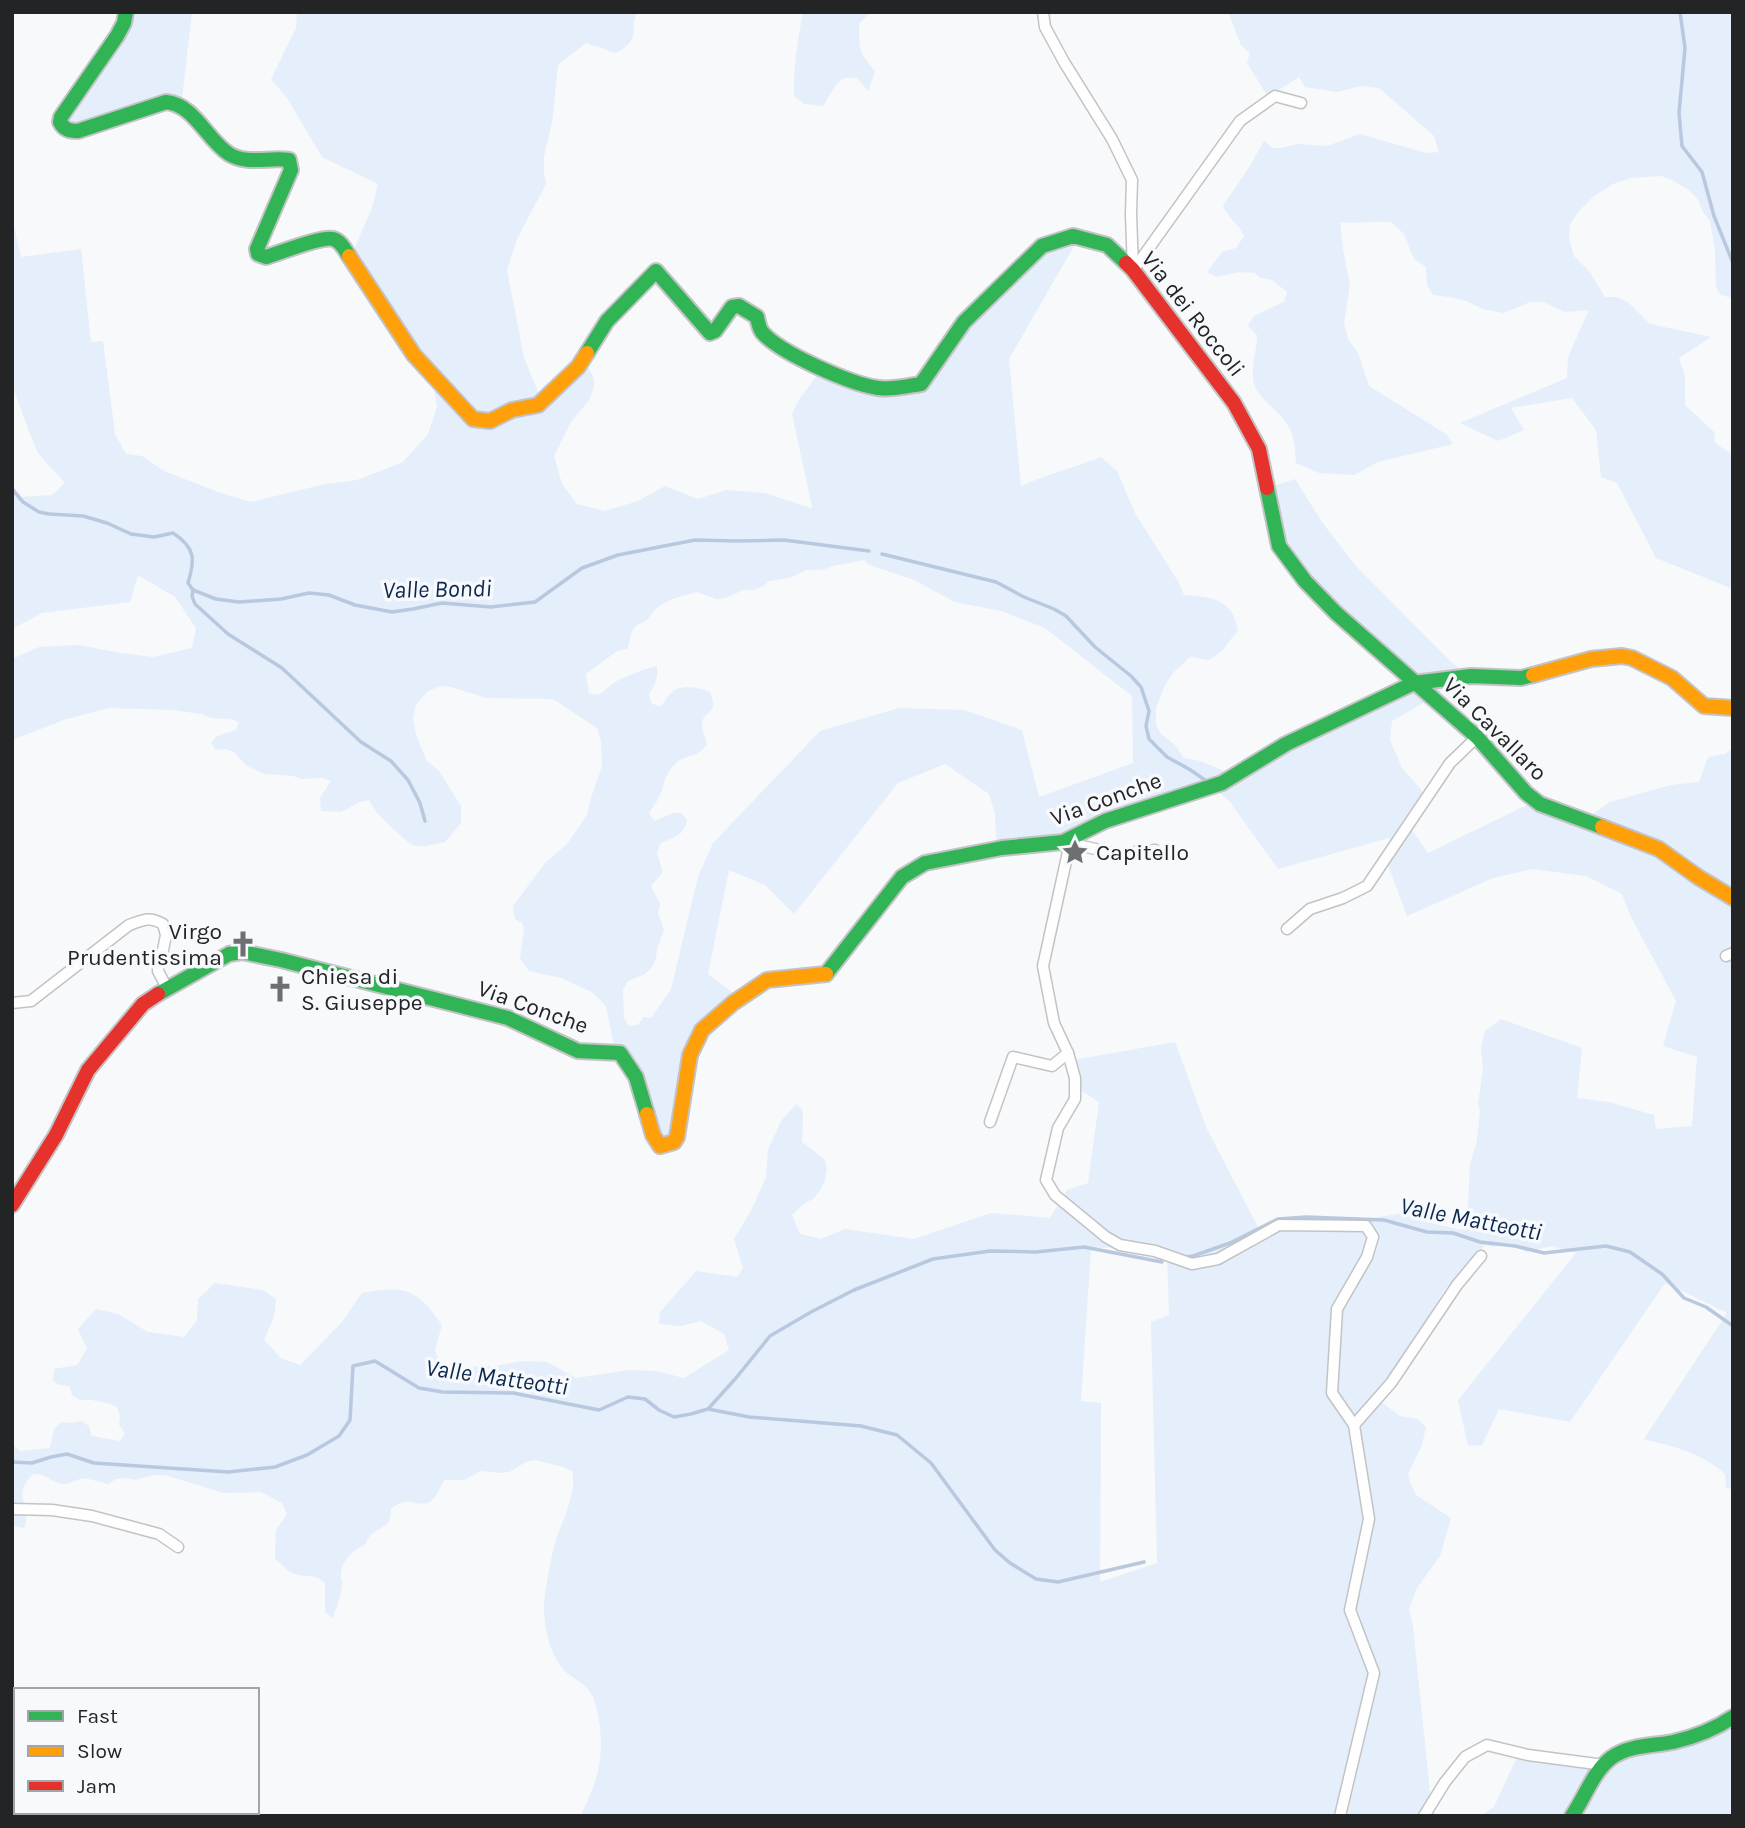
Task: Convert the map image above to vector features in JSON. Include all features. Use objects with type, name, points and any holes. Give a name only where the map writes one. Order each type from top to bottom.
[{"type":"street","name":"Via dei Roccoli","points":[[126,12],[117,36],[61,117],[63,128],[78,131],[166,102],[179,104],[188,111],[230,155],[245,161],[282,158],[289,160],[291,170],[257,249],[258,254],[267,257],[321,239],[333,239],[341,244],[414,355],[473,419],[490,421],[512,410],[538,405],[578,368],[607,321],[656,271],[710,333],[715,331],[732,307],[739,306],[757,317],[760,331],[783,347],[833,373],[864,385],[882,388],[921,384],[964,322],[1042,246],[1073,236],[1107,245],[1133,270],[1234,403],[1259,449],[1279,546],[1305,580],[1336,613],[1415,683]]},
{"type":"street","points":[[1043,12],[1045,27],[1112,139],[1132,180],[1133,270]]},
{"type":"street","points":[[1133,270],[1240,121],[1275,96],[1301,103]]},
{"type":"street","name":"Via Cavallaro","points":[[1415,683],[1471,676],[1521,678],[1591,659],[1622,656],[1632,658],[1672,678],[1704,706],[1733,708]]},
{"type":"street","name":"Via Cavallaro","points":[[1415,683],[1477,737],[1526,793],[1540,804],[1659,849],[1733,898]]},
{"type":"street","name":"Via Conche","points":[[12,1205],[56,1135],[88,1070],[143,1004],[229,954],[242,952],[508,1018],[578,1051],[620,1053],[636,1077],[653,1135],[660,1146],[674,1142],[690,1055],[702,1030],[733,1003],[767,980],[826,974],[902,877],[925,863],[1002,848],[1063,842],[1105,821],[1222,783],[1286,744],[1415,683]]},
{"type":"street","points":[[1287,929],[1310,908],[1343,898],[1367,886],[1450,763],[1477,737]]},
{"type":"street","points":[[1063,842],[1118,854],[1155,850]]},
{"type":"street","points":[[1063,842],[1068,852],[1043,966],[1054,1023],[1076,1078],[1075,1098],[1058,1128],[1046,1180],[1055,1195],[1119,1245],[1156,1251],[1192,1264],[1218,1259],[1279,1225],[1366,1226],[1373,1237],[1367,1257],[1337,1309],[1332,1393],[1354,1424],[1369,1519],[1350,1610],[1374,1674],[1340,1816]]},
{"type":"street","points":[[12,1003],[31,1000],[129,926],[144,919],[155,919],[163,924],[166,935],[158,971],[167,988]]},
{"type":"street","points":[[990,1122],[1013,1057],[1052,1066],[1068,1053]]},
{"type":"street","points":[[1354,1424],[1391,1383],[1457,1285],[1481,1256]]},
{"type":"street","points":[[12,1509],[52,1510],[92,1516],[159,1534],[178,1547]]},
{"type":"street","points":[[1572,1816],[1604,1765],[1614,1755],[1695,1737],[1733,1717]]},
{"type":"street","points":[[1424,1816],[1445,1782],[1465,1757],[1487,1745],[1528,1755],[1604,1765]]},
{"type":"shaded area","points":[[121,12],[192,12],[181,107],[140,108],[57,133],[117,33]]},
{"type":"shaded area","points":[[297,12],[637,12],[632,40],[624,48],[616,53],[586,43],[558,65],[552,123],[544,156],[546,184],[517,239],[507,270],[524,358],[539,394],[585,360],[595,382],[590,399],[571,422],[554,456],[562,484],[577,504],[605,511],[638,501],[665,486],[698,499],[727,490],[765,493],[811,508],[792,414],[798,401],[824,366],[839,379],[932,382],[966,318],[1054,247],[1078,239],[1009,359],[1021,486],[1101,457],[1117,471],[1135,513],[1184,595],[1217,601],[1233,615],[1238,630],[1222,651],[1209,660],[1190,657],[1173,673],[1156,708],[1156,725],[1161,734],[1175,745],[1184,758],[1200,761],[1234,775],[1413,688],[1273,541],[1262,490],[1295,479],[1322,522],[1355,565],[1464,673],[1432,698],[1392,721],[1390,740],[1402,768],[1423,792],[1410,827],[1428,853],[1531,803],[1584,820],[1610,802],[1671,785],[1699,782],[1708,757],[1725,754],[1733,748],[1733,1489],[1726,1488],[1725,1474],[1706,1460],[1687,1451],[1644,1439],[1727,1313],[1665,1283],[1570,1422],[1499,1409],[1482,1445],[1468,1446],[1458,1400],[1576,1253],[1552,1246],[1527,1252],[1509,1243],[1493,1247],[1485,1245],[1444,1290],[1379,1392],[1380,1401],[1400,1416],[1417,1419],[1426,1427],[1422,1445],[1408,1474],[1410,1482],[1416,1495],[1451,1518],[1440,1556],[1417,1588],[1409,1609],[1432,1812],[1443,1816],[580,1816],[598,1771],[600,1725],[592,1695],[565,1671],[554,1656],[544,1612],[553,1550],[573,1488],[572,1471],[535,1460],[509,1472],[481,1471],[464,1480],[445,1480],[430,1502],[404,1502],[396,1505],[391,1509],[388,1522],[346,1559],[341,1574],[341,1592],[333,1618],[325,1612],[325,1583],[317,1578],[290,1572],[275,1559],[276,1530],[287,1514],[282,1503],[261,1492],[224,1493],[165,1475],[135,1480],[116,1479],[108,1484],[80,1479],[62,1484],[33,1474],[26,1482],[22,1495],[26,1513],[24,1528],[12,1523],[12,1445],[21,1451],[50,1448],[54,1429],[61,1422],[81,1421],[89,1426],[92,1436],[120,1441],[125,1433],[119,1425],[117,1407],[99,1401],[80,1400],[72,1395],[69,1386],[53,1381],[54,1369],[77,1365],[87,1349],[78,1329],[96,1309],[118,1314],[148,1332],[184,1337],[197,1320],[198,1299],[215,1283],[263,1290],[276,1299],[274,1317],[264,1340],[281,1358],[300,1365],[342,1322],[362,1293],[400,1290],[417,1297],[442,1325],[435,1350],[441,1365],[496,1366],[522,1361],[547,1362],[576,1378],[630,1370],[656,1371],[684,1378],[729,1350],[724,1334],[701,1321],[680,1326],[659,1324],[660,1312],[696,1271],[737,1277],[743,1268],[734,1239],[752,1209],[766,1177],[768,1150],[781,1121],[796,1104],[802,1109],[802,1142],[824,1159],[827,1167],[821,1189],[813,1199],[792,1215],[800,1234],[821,1239],[845,1229],[914,1239],[991,1213],[1050,1218],[1067,1190],[1088,1183],[1099,1102],[1077,1088],[1073,1060],[1175,1042],[1207,1129],[1260,1231],[1404,1213],[1461,1230],[1462,1216],[1468,1206],[1470,1164],[1477,1141],[1483,1069],[1481,1048],[1485,1031],[1501,1019],[1582,1048],[1577,1098],[1609,1102],[1654,1115],[1656,1129],[1692,1126],[1697,1057],[1663,1046],[1676,1001],[1631,917],[1622,894],[1586,876],[1532,869],[1493,878],[1407,916],[1388,865],[1395,848],[1389,838],[1278,869],[1230,802],[1213,787],[1067,844],[997,851],[995,814],[989,794],[945,764],[898,783],[794,914],[765,885],[729,870],[708,974],[741,999],[702,1034],[678,1070],[679,1132],[657,1148],[649,1143],[626,1068],[616,1055],[606,1006],[592,992],[561,978],[529,971],[520,959],[524,929],[522,923],[515,919],[513,906],[545,863],[567,844],[587,815],[602,766],[601,741],[597,728],[553,699],[486,698],[441,686],[428,691],[416,705],[413,718],[416,735],[427,761],[439,771],[461,806],[461,823],[445,842],[426,846],[414,846],[404,839],[377,813],[369,800],[341,812],[321,811],[320,798],[331,781],[323,778],[302,779],[265,774],[247,766],[234,752],[216,750],[211,743],[217,736],[236,730],[239,722],[230,719],[172,710],[108,708],[64,720],[12,740],[12,659],[39,647],[79,645],[153,657],[192,648],[196,628],[175,597],[138,575],[130,602],[42,613],[12,629],[12,485],[22,497],[52,495],[65,483],[38,453],[12,384],[12,218],[21,257],[81,249],[91,342],[103,341],[115,434],[126,454],[142,456],[164,471],[251,502],[325,484],[357,480],[403,462],[428,434],[437,407],[432,378],[350,259],[372,208],[378,184],[322,157],[287,98],[271,79],[296,28]],"holes":[[[865,560],[867,564],[914,580],[955,602],[1001,611],[1045,628],[1132,696],[1133,763],[1039,797],[1022,730],[964,710],[899,708],[820,731],[713,843],[698,877],[671,989],[651,1018],[643,1017],[638,1025],[629,1026],[624,1018],[623,990],[628,981],[645,974],[652,967],[664,930],[658,913],[660,904],[651,886],[663,872],[657,853],[660,844],[680,834],[687,821],[682,813],[673,813],[654,821],[649,813],[675,764],[699,752],[707,744],[702,725],[712,709],[713,699],[710,692],[684,687],[671,693],[660,707],[651,703],[649,694],[656,681],[657,666],[617,681],[598,695],[589,693],[586,674],[617,651],[627,649],[634,628],[648,619],[659,606],[669,601],[697,592],[716,599],[726,598],[807,570],[823,570]],[[1129,1247],[1167,1254],[1169,1315],[1151,1322],[1157,1563],[1100,1582],[1101,1403],[1081,1401],[1091,1248]]]},
{"type":"shaded area","points":[[803,12],[870,12],[859,24],[861,50],[875,72],[868,91],[857,78],[845,78],[837,83],[823,106],[804,104],[794,96],[795,64]]},
{"type":"shaded area","points":[[1228,12],[1733,12],[1733,299],[1720,294],[1716,287],[1715,250],[1710,221],[1697,198],[1674,181],[1661,176],[1631,178],[1613,184],[1594,196],[1570,224],[1569,239],[1574,256],[1589,271],[1605,297],[1617,297],[1628,302],[1650,324],[1711,337],[1679,358],[1685,376],[1685,405],[1714,432],[1715,443],[1733,455],[1733,589],[1656,558],[1617,483],[1601,477],[1596,430],[1572,398],[1511,408],[1524,430],[1498,441],[1460,423],[1567,378],[1568,357],[1589,310],[1565,312],[1544,302],[1530,302],[1503,313],[1483,309],[1466,301],[1433,295],[1427,285],[1426,267],[1414,259],[1404,234],[1391,222],[1340,222],[1350,285],[1344,323],[1348,339],[1358,353],[1369,386],[1446,434],[1453,444],[1378,462],[1354,475],[1319,473],[1296,463],[1291,431],[1254,384],[1257,335],[1248,326],[1254,316],[1284,302],[1287,292],[1272,280],[1261,278],[1255,273],[1239,272],[1217,277],[1207,272],[1222,252],[1236,248],[1244,236],[1223,206],[1264,140],[1272,148],[1298,144],[1327,146],[1360,134],[1426,153],[1439,152],[1434,136],[1379,88],[1361,86],[1337,92],[1305,87],[1299,77],[1268,97],[1247,63],[1250,53],[1241,45]]},
{"type":"shaded area","points":[[1733,1717],[1733,1816],[1480,1816],[1494,1807],[1517,1757],[1601,1769],[1609,1758]]},
{"type":"shaded area","points":[[12,1792],[14,1814],[140,1814],[140,1816],[12,1816]]},
{"type":"waterway","points":[[1680,12],[1685,48],[1679,113],[1682,146],[1702,172],[1714,216],[1733,263]]},
{"type":"waterway","points":[[12,489],[23,502],[39,512],[83,516],[131,534],[154,537],[173,533],[181,539],[192,555],[188,583],[193,590],[195,604],[228,634],[282,668],[361,742],[391,761],[408,780],[420,803],[425,821]]},
{"type":"waterway","name":"Valle Bondi","points":[[193,590],[216,599],[239,602],[281,599],[309,593],[329,595],[355,605],[392,612],[442,603],[491,607],[535,602],[582,568],[618,555],[695,540],[784,540],[869,551]]},
{"type":"waterway","name":"Valle Bondi","points":[[882,554],[996,582],[1066,616],[1095,647],[1141,687],[1149,711],[1146,726],[1149,739],[1167,757],[1205,780]]},
{"type":"waterway","name":"Valle Matteotti","points":[[1184,1257],[1230,1243],[1278,1219],[1306,1217],[1384,1220],[1427,1232],[1453,1233],[1480,1242],[1544,1253],[1606,1246],[1630,1252],[1662,1274],[1684,1298],[1706,1307],[1733,1326]]},
{"type":"waterway","name":"Valle Matteotti","points":[[708,1409],[770,1336],[854,1290],[933,1259],[990,1251],[1036,1252],[1084,1247],[1162,1262]]},
{"type":"waterway","name":"Valle Matteotti","points":[[12,1462],[32,1463],[67,1454],[94,1463],[228,1472],[275,1467],[307,1455],[339,1436],[350,1420],[353,1366],[375,1361],[419,1388],[443,1392],[513,1393],[599,1410],[628,1397],[645,1399],[674,1417],[708,1409],[749,1417],[861,1426],[897,1435],[931,1463],[995,1550],[1036,1579],[1058,1582],[1144,1562]]},
{"type":"traffic: fast","points":[[126,12],[117,36],[61,117],[63,127],[78,131],[166,102],[176,104],[193,116],[229,154],[250,160],[289,160],[291,170],[257,249],[258,254],[266,257],[310,242],[333,239],[349,256]]},
{"type":"traffic: fast","points":[[587,353],[607,321],[656,271],[710,333],[715,331],[732,307],[739,306],[757,317],[761,330],[771,340],[799,358],[834,374],[878,388],[921,384],[964,322],[1042,246],[1073,236],[1107,245],[1126,263]]},
{"type":"traffic: fast","points":[[1267,488],[1279,546],[1305,581],[1336,613],[1477,737],[1526,793],[1540,804],[1602,827]]},
{"type":"traffic: fast","points":[[826,974],[902,877],[925,863],[1002,848],[1063,842],[1105,821],[1222,783],[1286,744],[1414,683],[1471,676],[1521,678],[1533,675]]},
{"type":"traffic: fast","points":[[158,994],[229,954],[242,952],[281,960],[508,1018],[578,1051],[620,1053],[636,1077],[647,1114]]},
{"type":"traffic: fast","points":[[1572,1816],[1599,1770],[1611,1758],[1633,1748],[1689,1738],[1733,1717]]},
{"type":"traffic: slow","points":[[349,256],[414,355],[473,419],[490,421],[512,410],[538,405],[578,367],[587,353]]},
{"type":"traffic: slow","points":[[1533,675],[1591,659],[1622,656],[1632,658],[1672,678],[1704,706],[1733,708]]},
{"type":"traffic: slow","points":[[1602,827],[1659,849],[1733,898]]},
{"type":"traffic: slow","points":[[647,1114],[653,1135],[660,1146],[674,1142],[690,1055],[702,1030],[733,1003],[767,980],[826,974]]},
{"type":"traffic: jam","points":[[1126,263],[1234,403],[1259,449],[1267,488]]},
{"type":"traffic: jam","points":[[12,1205],[56,1135],[88,1070],[143,1004],[158,994]]},
{"type":"place","name":"Capitello","points":[[1075,852]]},
{"type":"place","name":"Virgo Prudentissima","points":[[243,944]]},
{"type":"place","name":"Chiesa di S. Giuseppe","points":[[280,989]]}]
